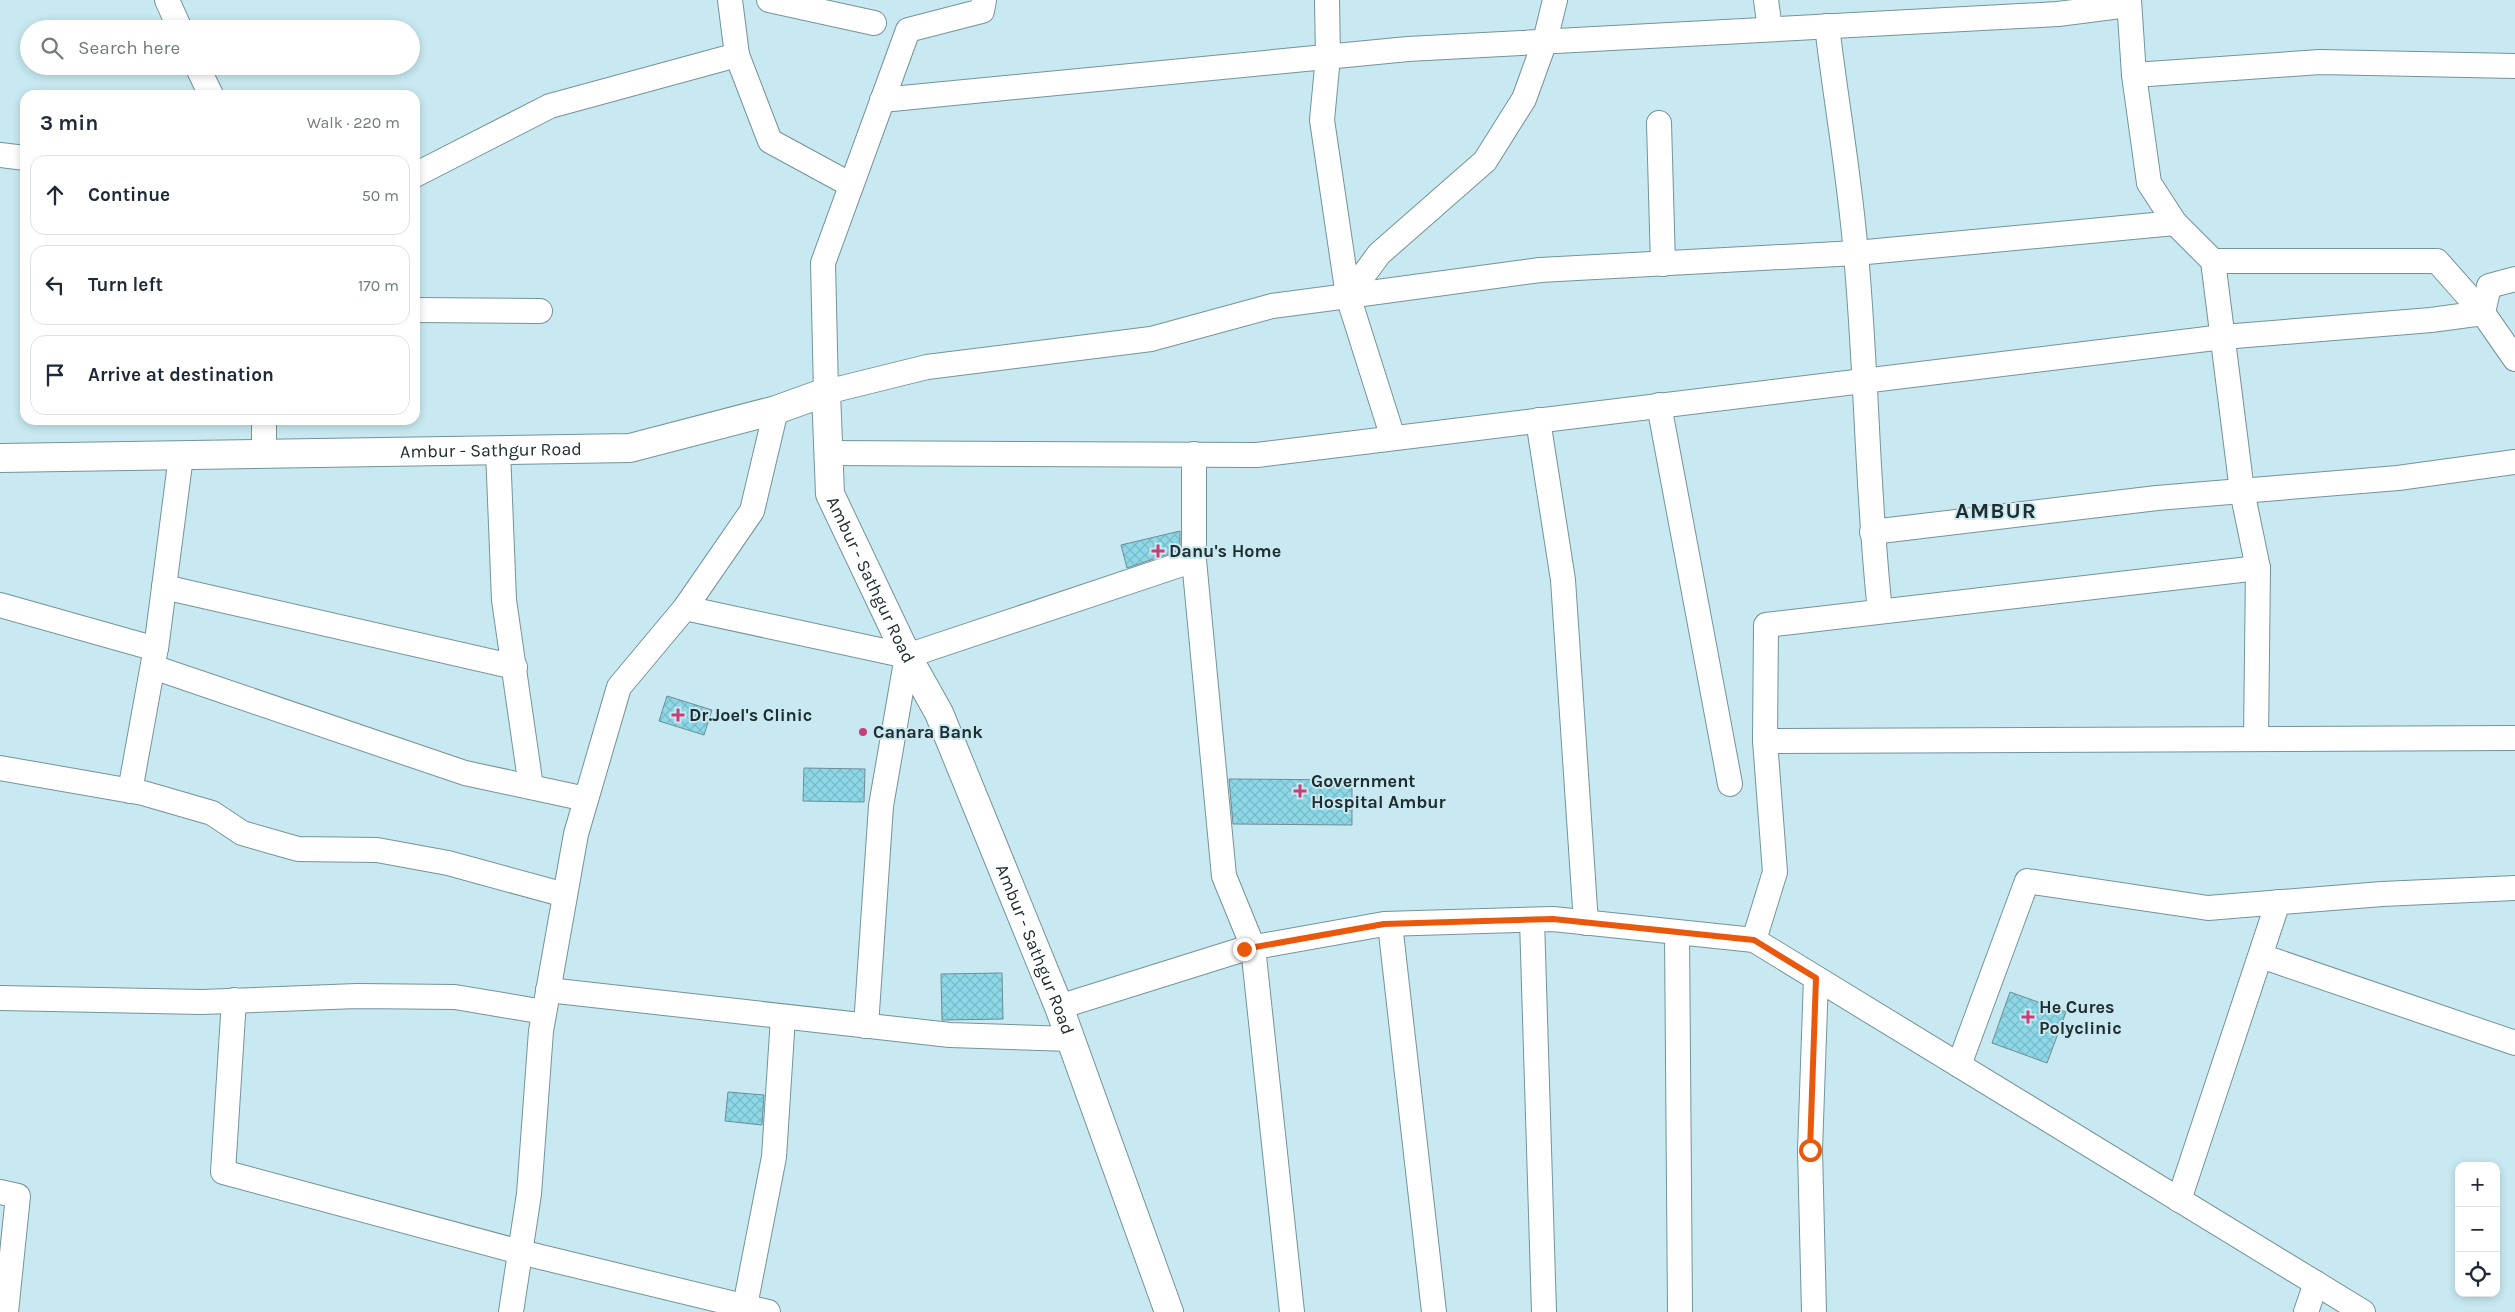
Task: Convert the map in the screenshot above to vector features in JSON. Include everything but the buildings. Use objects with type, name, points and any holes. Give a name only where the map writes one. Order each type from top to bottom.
[{"type":"main road","name":"Ambur - Sathgur Road","points":[[0,458],[630,448],[776,410],[826,392],[830,494],[907,656],[939,713],[1060,1008],[1169,1312]]},
{"type":"street","points":[[167,0],[176,20]]},
{"type":"street","points":[[730,0],[737,55],[770,141],[851,185]]},
{"type":"street","points":[[769,0],[874,23]]},
{"type":"street","points":[[984,0],[982,12],[908,30],[823,263],[826,392],[927,367],[1151,339],[1272,306],[1540,270],[1856,253],[2175,223]]},
{"type":"street","points":[[1327,0],[1328,57],[1322,120],[1348,296],[1393,438]]},
{"type":"street","points":[[1348,296],[1379,254],[1485,161],[1524,99],[1545,41],[1555,0]]},
{"type":"street","points":[[1766,0],[1770,28]]},
{"type":"street","points":[[882,100],[1408,49],[1770,28],[2058,14],[2128,2],[2134,75],[2149,183],[2175,223],[2213,261],[2242,490],[2258,568],[2256,739]]},
{"type":"street","points":[[1827,26],[1856,253],[1866,379],[1872,532],[1880,612]]},
{"type":"street","points":[[420,172],[550,106],[737,55]]},
{"type":"street","points":[[2134,75],[2320,62],[2515,66]]},
{"type":"street","points":[[201,75],[209,90]]},
{"type":"street","points":[[1659,124],[1663,264]]},
{"type":"street","points":[[0,155],[20,157]]},
{"type":"street","points":[[2213,261],[2437,261],[2483,313],[2515,359]]},
{"type":"street","points":[[2483,313],[2489,286],[2515,279]]},
{"type":"street","points":[[420,310],[540,312]]},
{"type":"street","points":[[828,453],[1257,455],[1866,379],[2223,337],[2431,320],[2483,313]]},
{"type":"street","points":[[1659,405],[1730,784]]},
{"type":"street","points":[[511,1312],[529,1194],[546,1001],[576,834],[586,799],[620,687],[685,608],[752,511],[776,410]]},
{"type":"street","points":[[1538,420],[1563,580],[1586,922]]},
{"type":"street","points":[[264,425],[264,454]]},
{"type":"street","points":[[498,450],[504,600],[531,787]]},
{"type":"street","points":[[1194,454],[1194,560],[1224,876],[1253,947],[1292,1312]]},
{"type":"street","points":[[130,791],[154,658],[181,456]]},
{"type":"street","points":[[1872,532],[2157,498],[2398,478],[2515,462]]},
{"type":"street","points":[[685,608],[907,656],[1194,560]]},
{"type":"street","points":[[1754,940],[1775,872],[1765,741],[1766,625],[2258,568]]},
{"type":"street","points":[[164,587],[515,667]]},
{"type":"street","points":[[0,605],[154,658],[465,773],[586,799]]},
{"type":"street","points":[[866,1026],[881,806],[907,656]]},
{"type":"street","points":[[1765,741],[2515,738]]},
{"type":"street","points":[[0,768],[130,791],[212,813],[242,833],[298,849],[378,850],[448,863],[565,895]]},
{"type":"street","points":[[1959,1065],[2027,881],[2208,908],[2515,888]]},
{"type":"street","points":[[2179,1200],[2278,902]]},
{"type":"street","points":[[1532,920],[1544,1312]]},
{"type":"street","points":[[1060,1008],[1253,947],[1390,924],[1532,920],[1586,922],[1754,940],[2363,1312]]},
{"type":"street","points":[[1390,924],[1434,1312]]},
{"type":"street","points":[[1677,932],[1680,1312]]},
{"type":"street","points":[[2261,956],[2515,1042]]},
{"type":"street","points":[[1814,1312],[1810,1150],[1816,978]]},
{"type":"street","points":[[0,998],[234,1000],[358,996],[455,997],[546,1001],[783,1017],[950,1035],[1071,1039]]},
{"type":"street","points":[[234,1000],[223,1172],[520,1252],[768,1312]]},
{"type":"street","points":[[745,1306],[774,1157],[783,1017]]},
{"type":"street","points":[[0,1192],[18,1196],[6,1312]]},
{"type":"street","points":[[2306,1312],[2316,1283]]},
{"type":"place","name":"Danu's Home","points":[[1158,551]]},
{"type":"place","name":"Dr.Joel's Clinic","points":[[678,715]]},
{"type":"place","name":"Canara Bank","points":[[863,732]]},
{"type":"place","name":"Government Hospital Ambur","points":[[1300,791]]},
{"type":"place","name":"He Cures Polyclinic","points":[[2028,1017]]},
{"type":"district","name":"AMBUR","points":[[1996,510]]},
{"type":"route","points":[[1244,949],[1384,924],[1553,919],[1754,940],[1816,978],[1810,1150]]}]
